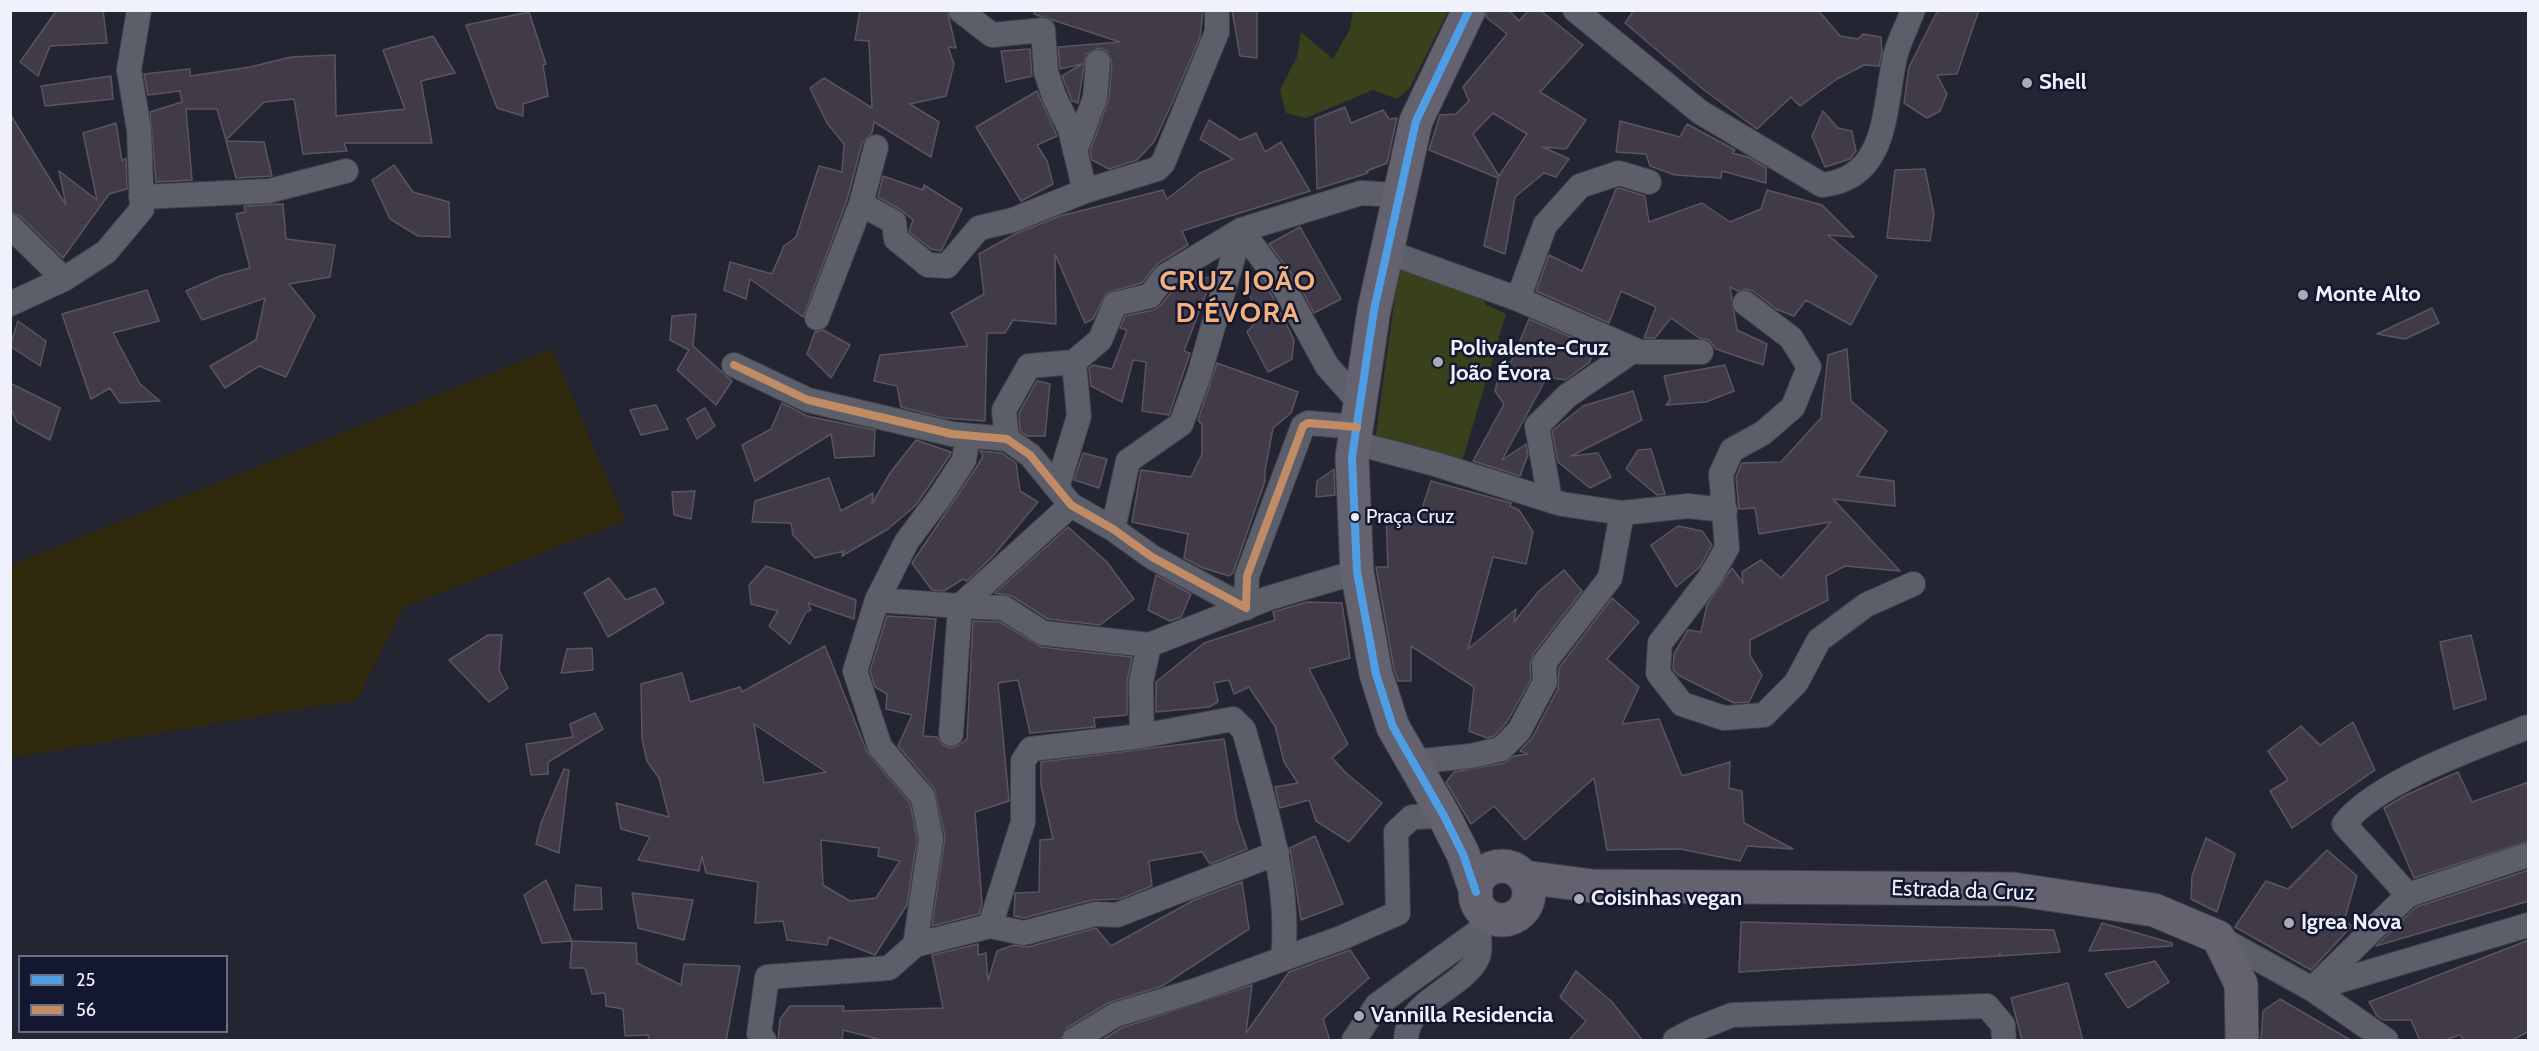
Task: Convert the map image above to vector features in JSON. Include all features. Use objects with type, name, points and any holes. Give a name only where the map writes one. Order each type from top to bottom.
[{"type":"street","points":[[10,304],[64,279],[106,252],[142,210],[139,130],[129,70],[139,10]]},
{"type":"street","points":[[861,204],[894,222],[896,238],[928,265],[947,266],[979,228],[1013,220],[1085,191],[1150,173],[1163,163],[1217,32],[1217,10]]},
{"type":"street","points":[[1469,10],[1416,120],[1374,310],[1352,457],[1357,572],[1376,674],[1393,727],[1411,762],[1441,810],[1463,854],[1497,898]]},
{"type":"street","points":[[1575,10],[1700,112],[1822,185],[1837,184],[1853,176],[1866,163],[1883,133],[1896,51],[1913,10]]},
{"type":"street","points":[[961,12],[992,35],[1043,30],[1046,72],[1054,96],[1070,129],[1085,191]]},
{"type":"street","points":[[1075,151],[1095,98],[1098,62]]},
{"type":"street","points":[[817,318],[861,204],[876,147]]},
{"type":"street","points":[[141,197],[269,191],[346,171]]},
{"type":"street","points":[[1518,299],[1545,225],[1580,186],[1619,173],[1649,182]]},
{"type":"street","points":[[1007,439],[1004,410],[1029,366],[1074,362],[1100,340],[1114,304],[1150,296],[1166,276],[1241,230],[1361,193],[1398,195]]},
{"type":"street","points":[[10,226],[64,279]]},
{"type":"street","points":[[1241,230],[1285,289],[1357,424]]},
{"type":"street","points":[[1113,529],[1128,461],[1181,424],[1241,230]]},
{"type":"street","points":[[1388,252],[1518,299],[1640,352],[1701,352]]},
{"type":"street","points":[[1745,303],[1791,338],[1809,367],[1793,406],[1763,433],[1732,450],[1721,474],[1727,548],[1709,579],[1660,643],[1658,673],[1682,704],[1724,718],[1764,716],[1796,683],[1819,640],[1866,605],[1913,584]]},
{"type":"street","points":[[1550,500],[1538,426],[1567,396],[1634,350]]},
{"type":"street","points":[[951,734],[960,606],[1064,496],[1079,416],[1074,362]]},
{"type":"street","points":[[734,365],[808,400],[952,434],[1007,439],[1030,455],[1064,496],[1152,557],[1246,608]]},
{"type":"street","points":[[1246,608],[1247,576],[1303,426],[1308,423],[1357,424],[1435,464],[1550,500],[1622,513],[1688,506],[1725,510]]},
{"type":"street","points":[[915,945],[931,839],[923,797],[880,747],[855,671],[877,600],[907,541],[964,460],[968,436]]},
{"type":"street","points":[[1411,762],[1471,756],[1501,749],[1519,731],[1545,682],[1544,663],[1610,579],[1622,513]]},
{"type":"street","points":[[877,600],[1004,608],[1043,633],[1149,645],[1269,598],[1357,572]]},
{"type":"street","points":[[1142,736],[1142,682],[1149,645]]},
{"type":"street","points":[[990,926],[1023,822],[1023,761],[1031,749],[1142,736],[1233,719],[1244,730],[1277,853],[1285,908],[1283,958]]},
{"type":"street","points":[[2408,895],[2344,824],[2355,810],[2417,772],[2529,727]]},
{"type":"street","points":[[1074,1041],[1116,1015],[1194,991],[1341,938],[1398,913],[1396,832],[1412,817],[1441,810]]},
{"type":"street","points":[[764,1041],[759,1034],[767,977],[889,968],[915,945],[990,926],[1024,933],[1095,914],[1117,915],[1277,853]]},
{"type":"street","points":[[2312,989],[2408,895],[2529,855]]},
{"type":"street","name":"Estrada da Cruz","points":[[1497,898],[1593,886],[2013,890],[2154,910],[2218,937]]},
{"type":"street","points":[[1354,1041],[1377,1005],[1497,898]]},
{"type":"street","points":[[1406,1041],[1406,1032],[1416,1013],[1465,974],[1478,957],[1497,898]]},
{"type":"street","points":[[2312,989],[2529,925]]},
{"type":"street","points":[[2218,937],[2312,989],[2386,1041]]},
{"type":"street","points":[[2218,937],[2241,984],[2242,1041]]},
{"type":"street","points":[[1675,1041],[1694,1030],[1732,1015],[1988,1006],[2003,1025],[2004,1041]]},
{"type":"green space","points":[[1353,11],[1448,11],[1409,89],[1397,99],[1373,90],[1306,118],[1286,113],[1280,90],[1297,57],[1301,32],[1333,59],[1350,29]]},
{"type":"green space","name":"Polivalente-Cruz João Évora","points":[[1399,268],[1478,288],[1486,305],[1506,314],[1461,465],[1375,441]]},
{"type":"sand","points":[[552,349],[625,521],[404,607],[357,700],[11,758],[11,565]]},
{"type":"building","points":[[57,10],[103,10],[107,43],[50,46],[38,76],[20,62]]},
{"type":"building","points":[[860,10],[947,10],[956,48],[948,47],[954,64],[946,96],[910,104],[939,122],[931,157],[874,122],[872,133],[862,143],[847,200],[803,317],[750,279],[746,299],[724,290],[730,262],[772,274],[784,246],[796,237],[819,166],[842,172],[844,144],[827,123],[810,88],[824,78],[872,108],[869,41],[855,40]]},
{"type":"building","points":[[1035,10],[1203,10],[1200,37],[1172,103],[1154,142],[1137,160],[1109,169],[1092,160],[1090,151],[1109,99],[1112,63],[1107,51],[1099,48],[1086,54],[1078,103],[1072,101],[1062,76],[1082,64],[1060,69],[1058,47],[1120,42],[1034,14]]},
{"type":"building","points":[[1232,10],[1257,10],[1257,58],[1240,56]]},
{"type":"building","points":[[1487,10],[1509,10],[1519,21],[1529,10],[1540,10],[1583,45],[1540,92],[1586,120],[1566,149],[1543,147],[1569,159],[1556,177],[1544,173],[1515,197],[1505,254],[1484,246],[1498,178],[1429,150],[1440,115],[1456,114],[1469,101],[1463,87],[1507,34],[1486,17]],"holes":[[[1493,113],[1527,134],[1499,176],[1473,134]]]},
{"type":"building","points":[[1634,10],[1818,10],[1840,36],[1858,39],[1863,34],[1881,37],[1882,52],[1879,66],[1864,65],[1837,79],[1800,106],[1791,97],[1757,129],[1704,90],[1625,23]]},
{"type":"building","points":[[1938,10],[1979,10],[1957,74],[1937,75],[1947,94],[1940,111],[1927,118],[1904,103],[1909,67]]},
{"type":"building","points":[[529,12],[546,64],[543,65],[548,96],[523,104],[523,116],[497,108],[466,25]]},
{"type":"building","points":[[433,36],[455,73],[421,81],[432,143],[344,143],[347,151],[303,154],[294,99],[264,102],[226,140],[217,109],[186,109],[192,180],[156,182],[150,112],[182,102],[180,91],[148,95],[144,74],[190,69],[190,76],[250,67],[291,57],[335,55],[336,116],[405,109],[383,50]]},
{"type":"building","points":[[1030,49],[1032,76],[1006,82],[1001,51]]},
{"type":"building","points":[[111,76],[113,99],[45,106],[41,86]]},
{"type":"building","points":[[1037,91],[1057,136],[1037,145],[1047,161],[1053,184],[1021,201],[976,127]]},
{"type":"building","points":[[1345,107],[1351,123],[1383,110],[1389,119],[1397,118],[1387,163],[1367,171],[1368,173],[1317,189],[1315,119]]},
{"type":"building","points":[[1823,111],[1838,128],[1852,131],[1856,151],[1850,159],[1825,167],[1812,136]]},
{"type":"building","points":[[10,114],[66,205],[59,171],[97,200],[83,133],[116,123],[122,161],[126,158],[127,189],[109,194],[63,258],[20,216],[10,212]]},
{"type":"building","points":[[1209,120],[1240,140],[1256,133],[1265,152],[1281,142],[1310,191],[1182,231],[1188,245],[1157,264],[1142,283],[1106,293],[1093,319],[1085,323],[1055,254],[1056,324],[1013,320],[1005,333],[987,333],[985,421],[944,418],[901,407],[897,386],[874,381],[880,355],[968,346],[951,313],[984,294],[979,254],[1015,234],[1060,216],[1163,190],[1167,199],[1200,173],[1233,159],[1200,139]]},
{"type":"building","points":[[1620,121],[1680,137],[1687,124],[1735,150],[1732,153],[1748,157],[1766,168],[1766,183],[1722,171],[1721,178],[1675,175],[1650,166],[1646,154],[1616,152]]},
{"type":"building","points":[[226,141],[264,142],[272,176],[236,178]]},
{"type":"building","points":[[394,165],[413,192],[449,202],[450,237],[418,236],[390,219],[372,180]]},
{"type":"building","points":[[1925,169],[1934,214],[1930,241],[1887,238],[1895,170]]},
{"type":"building","points":[[883,176],[923,190],[924,185],[962,209],[941,251],[931,249],[909,232],[913,220],[878,197]]},
{"type":"building","points":[[1616,189],[1645,196],[1649,222],[1702,203],[1730,222],[1761,209],[1767,190],[1822,205],[1854,237],[1828,235],[1877,276],[1851,325],[1806,300],[1794,316],[1776,309],[1753,291],[1746,289],[1738,291],[1730,287],[1737,330],[1767,344],[1763,365],[1716,349],[1709,340],[1699,338],[1671,318],[1655,338],[1644,338],[1656,307],[1621,291],[1609,323],[1536,291],[1549,255],[1582,271]]},
{"type":"building","points":[[283,204],[286,239],[335,245],[330,277],[289,284],[315,316],[286,377],[259,366],[225,388],[210,366],[256,340],[265,298],[202,320],[186,291],[220,276],[250,268],[236,214],[245,212],[244,206]]},
{"type":"building","points":[[1300,227],[1341,299],[1314,313],[1297,281],[1269,244]]},
{"type":"building","points":[[1200,271],[1203,277],[1212,278],[1184,351],[1190,353],[1169,415],[1142,411],[1146,362],[1133,360],[1122,402],[1091,386],[1089,368],[1093,365],[1112,369],[1127,330],[1120,328],[1125,316],[1154,310],[1175,287]]},
{"type":"building","points":[[1260,279],[1273,297],[1294,340],[1292,359],[1268,372],[1247,332],[1258,319],[1247,287]]},
{"type":"building","points":[[147,290],[159,321],[113,333],[140,384],[160,401],[120,403],[110,388],[91,399],[62,314]]},
{"type":"building","points":[[2432,308],[2439,323],[2405,339],[2377,334]]},
{"type":"building","points":[[696,314],[693,346],[732,381],[716,405],[677,370],[689,350],[670,340],[672,316]]},
{"type":"building","points":[[1529,319],[1596,348],[1589,363],[1565,380],[1547,377],[1502,460],[1526,444],[1528,455],[1520,476],[1473,461],[1504,404],[1495,391],[1502,362],[1511,362]]},
{"type":"building","points":[[18,321],[46,341],[40,366],[10,346]]},
{"type":"building","points":[[823,330],[850,345],[831,378],[807,354],[815,332]]},
{"type":"building","points":[[1847,349],[1851,401],[1887,431],[1857,476],[1894,481],[1895,506],[1833,499],[1900,571],[1845,566],[1826,576],[1828,600],[1750,640],[1750,656],[1762,675],[1749,702],[1734,703],[1678,675],[1673,669],[1674,654],[1688,630],[1701,632],[1707,605],[1732,568],[1743,583],[1742,572],[1761,560],[1781,578],[1831,522],[1759,534],[1755,508],[1739,509],[1736,477],[1742,463],[1781,462],[1821,418],[1828,355]]},
{"type":"building","points":[[1217,363],[1298,392],[1291,413],[1273,428],[1265,481],[1233,573],[1229,576],[1203,568],[1184,558],[1188,534],[1132,522],[1141,470],[1191,477],[1202,454],[1202,425],[1198,420]]},
{"type":"building","points":[[1725,365],[1734,391],[1706,402],[1666,405],[1670,400],[1664,376]]},
{"type":"building","points":[[1037,381],[1050,384],[1045,436],[1027,436],[1020,431],[1019,413]]},
{"type":"building","points":[[10,383],[60,408],[50,440],[17,422],[10,407]]},
{"type":"building","points":[[1633,391],[1642,420],[1571,456],[1598,453],[1611,477],[1590,488],[1558,462],[1552,431],[1583,406]]},
{"type":"building","points":[[782,403],[807,416],[875,430],[874,456],[835,458],[831,434],[755,481],[742,445],[771,429]]},
{"type":"building","points":[[656,405],[668,429],[641,435],[630,410]]},
{"type":"building","points":[[705,408],[715,426],[697,439],[687,419]]},
{"type":"building","points":[[916,440],[951,452],[950,455],[916,505],[888,529],[842,556],[844,551],[815,558],[793,535],[791,523],[752,522],[755,501],[829,478],[841,511],[873,493],[872,504],[890,473]]},
{"type":"building","points":[[1651,449],[1665,494],[1657,495],[1626,469],[1638,450]]},
{"type":"building","points":[[980,451],[1002,453],[1016,463],[1020,491],[1038,502],[993,556],[967,581],[963,579],[944,591],[932,590],[912,563],[976,468],[983,456]]},
{"type":"building","points":[[1083,453],[1107,459],[1099,488],[1074,480]]},
{"type":"building","points":[[1334,469],[1335,495],[1316,497],[1317,481]]},
{"type":"building","points":[[1431,481],[1511,503],[1510,506],[1519,510],[1533,532],[1526,564],[1493,557],[1468,649],[1516,609],[1514,622],[1539,591],[1564,570],[1582,591],[1533,654],[1530,664],[1531,679],[1507,722],[1494,736],[1487,738],[1469,731],[1474,687],[1411,646],[1411,681],[1398,681],[1394,669],[1376,567],[1388,567],[1386,514],[1419,518]]},
{"type":"building","points":[[695,491],[691,519],[674,515],[672,492]]},
{"type":"building","points":[[1678,526],[1702,531],[1712,545],[1699,568],[1676,587],[1651,545]]},
{"type":"building","points":[[1068,527],[1107,562],[1134,599],[1100,625],[1048,619],[1012,596],[995,593]]},
{"type":"building","points":[[766,566],[856,600],[854,619],[808,603],[811,610],[806,612],[790,644],[769,626],[778,611],[751,604],[749,585]]},
{"type":"building","points":[[1156,575],[1191,594],[1181,617],[1170,621],[1148,610]]},
{"type":"building","points":[[609,578],[626,600],[655,588],[664,603],[608,637],[584,593]]},
{"type":"building","points":[[1612,598],[1639,622],[1607,659],[1639,687],[1622,724],[1659,719],[1682,776],[1730,762],[1729,788],[1742,791],[1744,823],[1793,849],[1747,846],[1740,861],[1680,849],[1607,850],[1594,778],[1525,840],[1494,806],[1471,824],[1446,782],[1454,772],[1504,763],[1514,756],[1528,754],[1520,751],[1532,738],[1558,689],[1559,668]]},
{"type":"building","points":[[1307,602],[1342,603],[1350,658],[1309,669],[1348,744],[1332,758],[1382,803],[1349,842],[1316,821],[1309,800],[1280,808],[1275,787],[1298,783],[1284,762],[1275,726],[1249,687],[1234,694],[1229,680],[1214,683],[1218,702],[1209,707],[1156,712],[1156,682],[1204,643],[1275,620],[1273,612]]},
{"type":"building","points":[[887,616],[936,619],[923,736],[937,737],[943,745],[949,748],[958,746],[967,739],[973,621],[1000,622],[1041,647],[1132,657],[1127,682],[1127,715],[1094,718],[1095,727],[1030,733],[1018,680],[998,683],[1009,801],[975,812],[982,903],[979,914],[932,926],[945,836],[934,788],[898,746],[912,715],[886,709],[887,694],[875,687],[870,671]]},
{"type":"building","points":[[488,635],[502,635],[499,670],[508,688],[489,702],[449,660]]},
{"type":"building","points":[[2471,635],[2486,699],[2454,709],[2440,642]]},
{"type":"building","points":[[825,646],[867,752],[910,803],[917,839],[907,905],[875,955],[829,937],[827,945],[787,940],[783,921],[755,923],[758,882],[706,873],[702,856],[699,871],[638,860],[650,837],[621,829],[616,803],[669,817],[659,778],[647,761],[642,739],[641,684],[682,673],[690,702],[740,687],[742,692]],"holes":[[[754,724],[826,772],[764,783]],[[821,840],[879,848],[878,856],[900,861],[876,898],[850,901],[823,885]]]},
{"type":"building","points":[[592,648],[593,670],[561,673],[567,649]]},
{"type":"building","points":[[595,713],[603,729],[548,762],[548,774],[531,775],[526,744],[573,737],[570,724]]},
{"type":"building","points":[[2353,722],[2375,770],[2292,828],[2270,791],[2288,780],[2268,751],[2301,726],[2320,745]]},
{"type":"building","points":[[1224,739],[1237,820],[1247,849],[1210,864],[1202,852],[1149,861],[1152,886],[1120,899],[1092,900],[1024,918],[1014,916],[1015,893],[1039,892],[1040,840],[1053,839],[1041,785],[1041,762]]},
{"type":"building","points":[[564,769],[569,770],[559,853],[536,844],[541,823]]},
{"type":"building","points":[[2458,772],[2472,802],[2529,782],[2529,841],[2414,878],[2384,808],[2406,795]]},
{"type":"building","points":[[1315,836],[1343,904],[1301,920],[1290,848]]},
{"type":"building","points":[[2206,838],[2235,854],[2217,912],[2191,899],[2192,876]]},
{"type":"building","points":[[2327,850],[2357,876],[2344,921],[2352,926],[2311,970],[2235,927],[2266,881],[2288,889]]},
{"type":"building","points":[[2529,870],[2529,901],[2376,946],[2416,907]]},
{"type":"building","points":[[546,880],[572,941],[542,943],[524,895]]},
{"type":"building","points":[[1242,882],[1249,929],[1162,986],[1108,1003],[1067,1028],[1060,1041],[885,1041],[843,1030],[842,1041],[778,1041],[780,1019],[790,1006],[844,1006],[843,1011],[943,1008],[932,955],[978,944],[978,955],[986,953],[988,981],[997,951],[1014,945],[1028,947],[1096,928],[1111,946],[1194,900]]},
{"type":"building","points":[[576,885],[601,888],[602,909],[574,910]]},
{"type":"building","points":[[632,893],[693,900],[684,940],[638,928]]},
{"type":"building","points":[[1741,922],[2054,930],[2060,952],[2000,956],[2000,953],[1999,956],[1739,972]]},
{"type":"building","points":[[2102,923],[2172,943],[2172,946],[2089,951]]},
{"type":"building","points":[[2529,940],[2529,1031],[2511,1041],[2465,1041],[2460,1035],[2442,1041],[2420,1041],[2411,1020],[2383,1020],[2377,1016],[2369,1002]]},
{"type":"building","points":[[572,941],[636,943],[637,963],[681,985],[684,964],[740,966],[726,1041],[649,1041],[648,1035],[625,1036],[623,1009],[606,1006],[605,993],[592,994],[585,968],[570,968]]},
{"type":"building","points":[[1350,950],[1369,978],[1323,1019],[1330,1041],[1101,1041],[1121,1028],[1252,985],[1246,1033],[1289,972]]},
{"type":"building","points":[[2155,961],[2169,982],[2128,1008],[2105,974]]},
{"type":"building","points":[[1576,971],[1612,1002],[1643,1041],[1568,1041],[1586,1021],[1560,997]]},
{"type":"building","points":[[2068,983],[2083,1041],[2022,1041],[2011,998]]},
{"type":"building","points":[[2280,999],[2352,1041],[2261,1041],[2263,1011]]},
{"type":"transit line","name":"25","points":[[1469,10],[1416,121],[1374,310],[1352,457],[1357,572],[1376,674],[1393,727],[1444,816],[1463,854],[1476,892]]},
{"type":"transit line","name":"56","points":[[734,365],[808,400],[952,434],[1007,439],[1030,455],[1071,505],[1113,529],[1152,557],[1246,608],[1247,576],[1303,426],[1308,423],[1357,427]]},
{"type":"place","name":"Shell","points":[[2027,83]]},
{"type":"place","name":"Monte Alto","points":[[2303,295]]},
{"type":"place","name":"Polivalente-Cruz João Évora","points":[[1438,362]]},
{"type":"place","name":"Praça Cruz","points":[[1355,517]]},
{"type":"place","name":"Coisinhas vegan","points":[[1579,899]]},
{"type":"place","name":"Igrea Nova","points":[[2289,923]]},
{"type":"place","name":"Vannilla Residencia","points":[[1359,1016]]},
{"type":"district","name":"CRUZ JOÃO D'ÉVORA","points":[[1238,298]]}]
